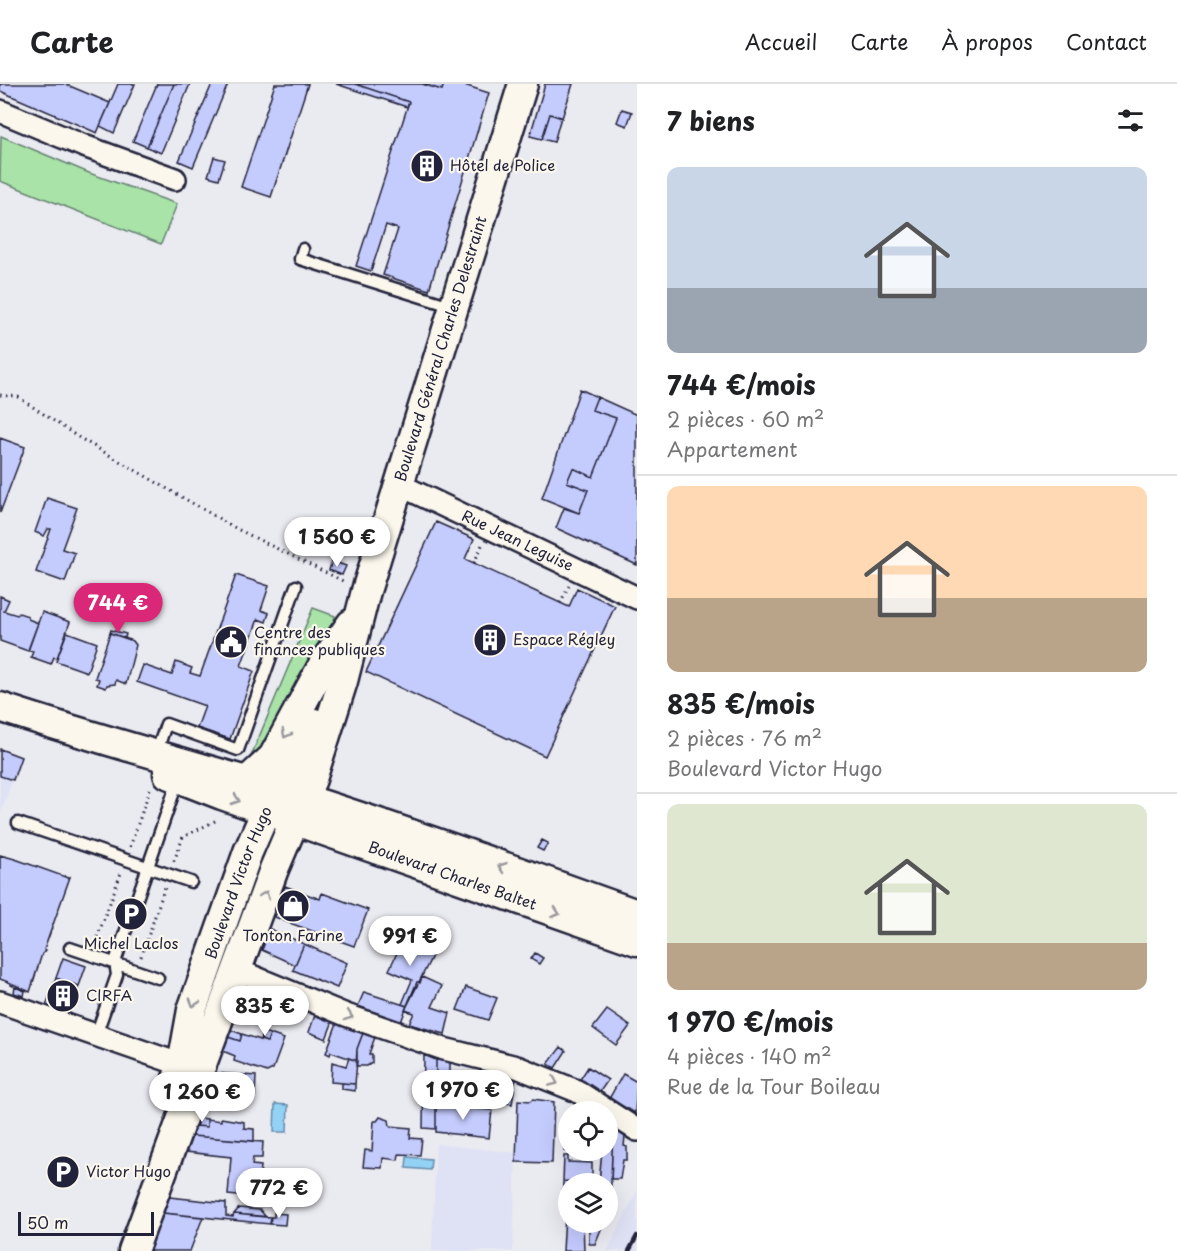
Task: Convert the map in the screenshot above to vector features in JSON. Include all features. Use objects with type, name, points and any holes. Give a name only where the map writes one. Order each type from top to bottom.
[{"type":"street","name":"Boulevard Général Charles Delestraint","points":[[286,805],[291,773],[314,724],[363,602],[523,84]]},
{"type":"street","points":[[0,111],[84,147],[175,179]]},
{"type":"street","name":"Rue Jean Leguise","points":[[400,485],[637,598]]},
{"type":"street","name":"Boulevard Général Charles Delestraint","points":[[247,781],[273,757],[324,661],[363,602]]},
{"type":"street","points":[[0,707],[247,781],[286,805]]},
{"type":"street","points":[[68,729],[179,778],[286,805]]},
{"type":"street","name":"Boulevard Charles Baltet","points":[[286,805],[637,914]]},
{"type":"street","name":"Boulevard Charles Baltet","points":[[286,805],[637,941]]},
{"type":"street","name":"Boulevard Victor Hugo","points":[[133,1251],[237,969],[286,805]]},
{"type":"street","name":"Boulevard Victor Hugo","points":[[113,1251],[182,1065],[192,1010],[248,852],[286,805]]},
{"type":"street","points":[[237,969],[346,1015],[444,1049],[517,1067],[577,1091],[637,1130]]},
{"type":"street","points":[[0,1002],[182,1065]]},
{"type":"lane","points":[[303,249],[300,259],[455,307]]},
{"type":"lane","points":[[156,754],[166,724],[238,750],[296,586]]},
{"type":"lane","points":[[96,1035],[117,975],[115,963],[179,778]]},
{"type":"lane","points":[[18,823],[191,882]]},
{"type":"lane","points":[[70,948],[158,978]]},
{"type":"path","points":[[0,395],[18,397],[78,437],[363,602]]},
{"type":"path","points":[[474,563],[484,541]]},
{"type":"path","points":[[560,603],[571,582]]},
{"type":"path","points":[[91,955],[150,789]]},
{"type":"path","points":[[136,970],[183,837],[221,818]]},
{"type":"path","points":[[64,877],[67,872]]},
{"type":"shaded area","points":[[0,749],[21,757],[0,814]]},
{"type":"shaded area","points":[[436,1144],[516,1153],[513,1251],[432,1251]]},
{"type":"shaded area","points":[[637,1191],[637,1251],[607,1251]]},
{"type":"green space","points":[[1,136],[89,173],[177,204],[161,244],[0,181]]},
{"type":"green space","points":[[313,608],[335,616],[332,628],[269,747],[249,761]]},
{"type":"water","points":[[275,1104],[288,1105],[287,1132],[274,1132]]},
{"type":"water","points":[[407,1157],[431,1159],[430,1170],[406,1168]]},
{"type":"building","points":[[0,84],[65,84],[110,103],[97,133],[0,91]]},
{"type":"building","points":[[118,84],[135,84],[114,133],[100,126]]},
{"type":"building","points":[[157,84],[174,84],[147,147],[133,141]]},
{"type":"building","points":[[174,84],[190,84],[161,153],[147,147]]},
{"type":"building","points":[[212,84],[228,84],[193,167],[179,161]]},
{"type":"building","points":[[275,84],[308,84],[271,197],[241,187]]},
{"type":"building","points":[[336,84],[355,84],[409,102],[407,107]]},
{"type":"building","name":"Hôtel de Police","points":[[355,84],[422,84],[442,90],[444,84],[461,84],[489,93],[429,290],[383,275],[398,229],[386,225],[371,271],[356,266],[409,102]]},
{"type":"building","points":[[422,84],[444,84],[442,90]]},
{"type":"building","points":[[545,84],[573,84],[562,118],[550,114],[542,139],[530,136]]},
{"type":"building","points":[[622,109],[632,112],[627,126],[617,122]]},
{"type":"building","points":[[550,114],[561,117],[554,142],[542,139]]},
{"type":"building","points":[[214,157],[225,160],[219,179],[208,176]]},
{"type":"building","points":[[580,389],[597,397],[592,410],[616,418],[593,477],[573,468],[567,482],[588,490],[579,513],[542,498]]},
{"type":"building","points":[[597,397],[637,415],[637,565],[556,528],[564,508],[579,513],[588,490],[567,482],[573,468],[593,477],[616,418],[592,410]]},
{"type":"building","points":[[0,438],[25,447],[0,513]]},
{"type":"building","points":[[47,498],[77,508],[62,549],[75,553],[65,582],[36,572],[51,529],[48,529],[44,536],[35,532]]},
{"type":"building","name":"Espace Régley","points":[[436,522],[474,539],[465,559],[569,607],[577,588],[615,606],[545,756],[366,672]]},
{"type":"building","points":[[332,561],[346,566],[342,575],[329,570]]},
{"type":"building","name":"Centre des finances publiques","points":[[236,575],[269,586],[261,610],[269,613],[266,622],[258,619],[241,666],[254,671],[230,739],[197,728],[205,706],[137,682],[143,665],[172,675],[176,662],[192,668],[190,673],[200,676]]},
{"type":"building","points":[[0,596],[9,600],[4,611],[28,616],[28,619],[38,623],[28,651],[0,641]]},
{"type":"building","points":[[42,612],[70,622],[57,658],[54,657],[51,664],[31,657],[33,651],[28,650]]},
{"type":"building","points":[[111,630],[126,634],[125,638],[110,633]]},
{"type":"building","points":[[67,632],[97,643],[87,672],[56,661]]},
{"type":"building","points":[[110,633],[133,641],[136,645],[126,684],[116,680],[115,684],[107,685],[106,688],[97,685],[99,679],[95,678]]},
{"type":"building","points":[[0,749],[21,757],[13,780],[0,776]]},
{"type":"building","points":[[542,840],[548,843],[543,851],[537,848]]},
{"type":"building","points":[[0,855],[70,877],[30,992],[0,979]]},
{"type":"building","points":[[285,886],[298,891],[287,922],[275,917]]},
{"type":"building","points":[[298,891],[320,899],[322,893],[368,910],[354,946],[287,922]]},
{"type":"building","points":[[270,929],[304,944],[295,965],[262,950]]},
{"type":"building","points":[[402,942],[432,956],[407,1006],[402,1004],[412,980],[389,970]]},
{"type":"building","points":[[304,944],[347,963],[337,988],[293,970]]},
{"type":"building","points":[[535,953],[543,958],[539,964],[531,959]]},
{"type":"building","points":[[63,958],[86,966],[79,986],[56,978]]},
{"type":"building","points":[[422,977],[442,986],[432,1007],[450,1013],[445,1034],[409,1024],[414,1013],[405,1010],[417,982],[420,983]]},
{"type":"building","name":"CIRFA","points":[[56,978],[79,986],[69,1013],[46,1006]]},
{"type":"building","points":[[15,987],[25,991],[24,996],[14,993]]},
{"type":"building","points":[[466,987],[497,998],[488,1020],[457,1010]]},
{"type":"building","points":[[364,992],[407,1006],[401,1022],[358,1006]]},
{"type":"building","points":[[607,1010],[630,1026],[616,1045],[593,1028]]},
{"type":"building","points":[[315,1015],[333,1021],[326,1039],[309,1032]]},
{"type":"building","points":[[337,1023],[363,1033],[357,1049],[357,1061],[331,1052],[330,1055],[326,1053]]},
{"type":"building","points":[[231,1030],[242,1034],[240,1041],[228,1037]]},
{"type":"building","points":[[263,1032],[270,1034],[267,1042],[261,1040]]},
{"type":"building","points":[[363,1033],[375,1037],[369,1054],[372,1054],[372,1063],[367,1066],[356,1066],[357,1049]]},
{"type":"building","points":[[242,1034],[267,1042],[270,1034],[284,1039],[273,1069],[267,1072],[234,1061],[235,1056],[223,1051],[228,1037],[240,1041]]},
{"type":"building","points":[[561,1047],[566,1051],[555,1068],[548,1064]]},
{"type":"building","points":[[424,1055],[436,1060],[436,1129],[423,1128]]},
{"type":"building","points":[[349,1058],[357,1061],[355,1084],[331,1082],[332,1062],[346,1066]]},
{"type":"building","points":[[436,1060],[450,1062],[450,1085],[436,1083]]},
{"type":"building","points":[[588,1067],[608,1080],[599,1093],[579,1081]]},
{"type":"building","points":[[215,1073],[256,1076],[255,1096],[208,1093]]},
{"type":"building","points":[[495,1073],[516,1078],[512,1104],[491,1099]]},
{"type":"building","points":[[623,1074],[637,1082],[635,1113],[618,1104],[618,1101],[609,1099]]},
{"type":"building","points":[[342,1083],[355,1084],[355,1091],[342,1089]]},
{"type":"building","points":[[533,1099],[554,1102],[552,1163],[516,1162],[518,1100],[531,1101]]},
{"type":"building","points":[[436,1105],[492,1110],[489,1138],[436,1132]]},
{"type":"building","points":[[380,1117],[389,1120],[390,1126],[411,1128],[410,1138],[422,1139],[420,1155],[399,1154],[398,1160],[383,1158],[382,1168],[363,1167],[365,1150],[372,1151],[374,1121]]},
{"type":"building","points":[[199,1118],[207,1119],[207,1127],[196,1126]]},
{"type":"building","points":[[221,1118],[244,1122],[244,1128],[254,1129],[254,1141],[192,1136],[196,1126],[207,1127],[207,1119],[221,1121]]},
{"type":"building","points":[[618,1132],[625,1136],[624,1146],[627,1147],[627,1160],[623,1160],[620,1179],[618,1179],[618,1173],[611,1173],[612,1161],[618,1161]]},
{"type":"building","points":[[192,1136],[263,1142],[262,1158],[253,1158],[252,1165],[261,1166],[258,1198],[228,1195],[231,1157],[186,1152]]},
{"type":"building","points":[[564,1161],[592,1163],[592,1173],[563,1173]]},
{"type":"building","points":[[601,1161],[612,1161],[611,1173],[600,1173]]},
{"type":"building","points":[[169,1197],[226,1203],[226,1216],[233,1217],[234,1214],[271,1217],[270,1224],[163,1213]]},
{"type":"building","points":[[239,1208],[260,1210],[266,1217],[234,1214]]},
{"type":"building","points":[[163,1213],[203,1217],[190,1251],[148,1251]]},
{"type":"building","points":[[274,1213],[286,1214],[285,1225],[270,1224]]},
{"type":"building","points":[[564,1233],[583,1233],[584,1251],[563,1251]]},
{"type":"building","points":[[589,1233],[600,1233],[595,1244],[589,1244]]},
{"type":"railway","points":[[629,1251],[637,1236]]},
{"type":"place","name":"Hôtel de Police","points":[[427,166]]},
{"type":"place","name":"Espace Régley","points":[[490,640]]},
{"type":"place","name":"Centre des finances publiques","points":[[231,642]]},
{"type":"place","name":"Tonton Farine","points":[[293,906]]},
{"type":"place","name":"Michel Laclos","points":[[131,914]]},
{"type":"place","name":"CIRFA","points":[[63,996]]},
{"type":"place","name":"Victor Hugo","points":[[63,1172]]}]
